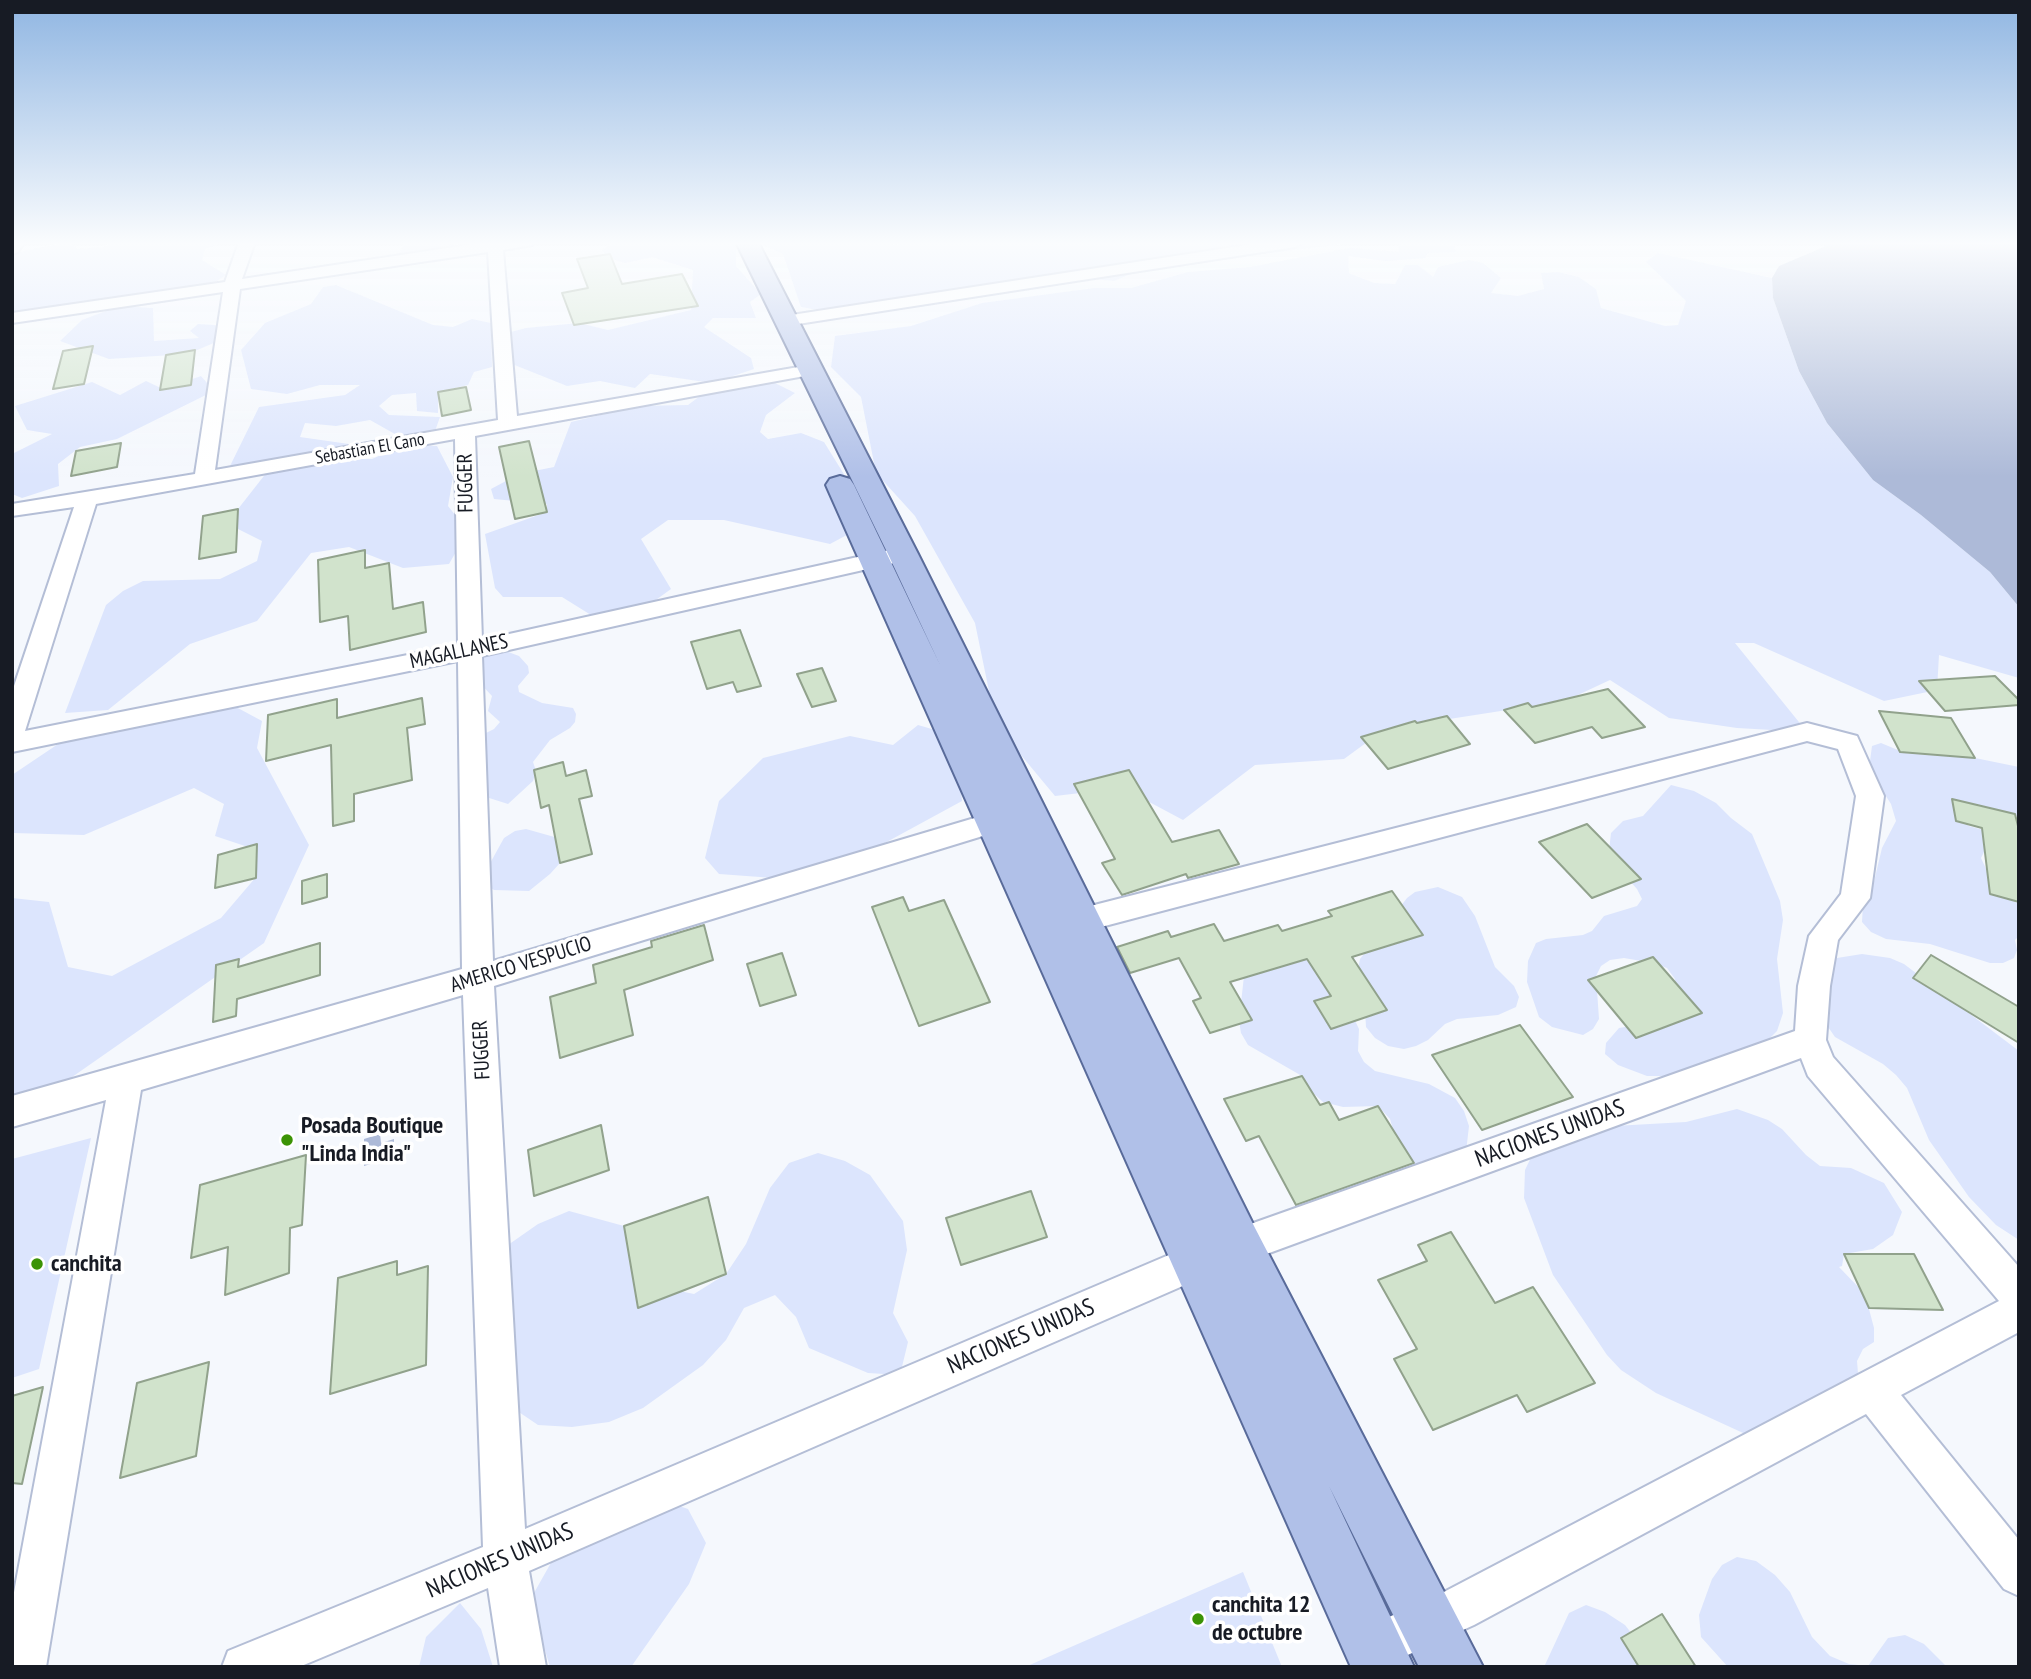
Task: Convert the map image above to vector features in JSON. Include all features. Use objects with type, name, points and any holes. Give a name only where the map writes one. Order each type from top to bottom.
[{"type":"main road","points":[[771,320],[800,372],[1063,926],[1197,1261],[1378,1657]]},
{"type":"main road","points":[[785,321],[800,372]]},
{"type":"main road","points":[[1063,926],[1237,1245],[1452,1667]]},
{"type":"street","points":[[204,478],[227,320]]},
{"type":"street","points":[[501,320],[508,424]]},
{"type":"street","points":[[785,321],[789,320]]},
{"type":"street","name":"Sebastian El Cano","points":[[12,510],[87,499],[800,372]]},
{"type":"street","name":"FUGGER","points":[[465,432],[478,978],[505,1559],[523,1667]]},
{"type":"street","points":[[12,731],[87,499]]},
{"type":"street","name":"MAGALLANES","points":[[12,743],[469,650],[889,557]]},
{"type":"street","points":[[1063,926],[1807,732],[1848,743],[1870,796],[1856,898],[1824,936],[1814,986],[1810,1040],[1820,1066],[2019,1295]]},
{"type":"street","name":"AMERICO VESPUCIO","points":[[12,1112],[478,978],[1012,817]]},
{"type":"street","name":"NACIONES UNIDAS","points":[[244,1667],[505,1559],[1197,1261],[1810,1040]]},
{"type":"street","points":[[23,1667],[126,1079]]},
{"type":"street","points":[[1378,1657],[1430,1622],[2019,1311]]},
{"type":"street","points":[[1872,1390],[2019,1574]]},
{"type":"shaded area","points":[[82,320],[153,320],[154,341],[199,338],[190,331],[198,324],[229,326],[223,339],[188,354],[109,359],[60,341]]},
{"type":"shaded area","points":[[271,320],[422,320],[433,325],[453,327],[469,320],[478,320],[491,323],[492,367],[474,372],[468,385],[438,392],[438,413],[417,411],[416,393],[392,395],[379,406],[389,415],[440,417],[434,434],[409,442],[370,420],[336,426],[305,423],[300,437],[356,445],[230,466],[259,407],[345,395],[360,385],[320,385],[287,394],[251,389],[241,350],[265,323]]},
{"type":"shaded area","points":[[648,320],[711,320],[704,327],[751,358],[754,369],[712,383],[650,374],[635,388],[600,381],[567,386],[512,364],[503,334],[526,328],[579,323],[608,330]]},
{"type":"shaded area","points":[[928,320],[1645,320],[1665,326],[1678,325],[1680,320],[1781,320],[1799,371],[1827,423],[1873,480],[1921,515],[1990,572],[2019,607],[2019,678],[1939,655],[1937,690],[1884,701],[1754,643],[1735,643],[1807,732],[1737,728],[1669,718],[1610,680],[1565,701],[1385,729],[1344,759],[1255,765],[1183,820],[1123,788],[1055,796],[996,725],[975,623],[915,516],[876,473],[861,397],[831,367],[835,336],[911,326]]},
{"type":"shaded area","points":[[1781,320],[2019,320],[2019,607],[1990,572],[1921,515],[1873,480],[1827,423],[1799,371]]},
{"type":"shaded area","points":[[201,376],[214,391],[117,439],[80,447],[58,464],[59,486],[22,498],[12,494],[12,454],[52,434],[27,430],[15,406],[92,382],[120,395],[146,381],[163,389]]},
{"type":"shaded area","points":[[767,379],[795,393],[766,415],[760,432],[768,439],[801,433],[824,442],[860,500],[858,529],[830,544],[724,520],[668,520],[641,539],[671,589],[642,610],[599,620],[562,597],[503,597],[495,588],[485,534],[547,512],[547,504],[494,499],[491,489],[519,474],[554,467],[571,422],[638,406],[688,405],[708,390]]},
{"type":"shaded area","points":[[404,445],[437,446],[453,477],[448,506],[468,531],[449,564],[403,568],[349,547],[311,553],[257,621],[190,644],[108,710],[65,713],[106,605],[123,591],[143,581],[220,579],[257,561],[262,541],[238,529],[238,509],[267,472],[301,458],[372,459]]},
{"type":"shaded area","points":[[503,650],[519,656],[528,666],[529,673],[518,686],[519,692],[542,703],[573,708],[576,714],[575,722],[570,728],[550,740],[533,762],[536,771],[533,781],[508,804],[486,797],[484,734],[500,722],[488,711],[492,696],[477,680],[482,653]]},
{"type":"shaded area","points":[[236,707],[262,721],[257,748],[309,845],[264,943],[12,1119],[12,898],[49,902],[68,967],[112,976],[221,918],[256,877],[254,849],[215,836],[224,804],[194,788],[84,835],[13,833],[12,775],[73,734]]},
{"type":"shaded area","points":[[918,725],[956,736],[962,801],[815,881],[719,874],[705,858],[719,801],[763,758],[850,736],[893,745]]},
{"type":"shaded area","points":[[1881,743],[1905,753],[1975,758],[2019,767],[2019,820],[2015,814],[1981,806],[1958,805],[1954,811],[1958,819],[1969,826],[2008,837],[1985,850],[1981,858],[1994,886],[2002,895],[2019,904],[2019,936],[2015,940],[2017,950],[2014,958],[2003,963],[1990,963],[1930,944],[1886,939],[1871,932],[1862,922],[1863,904],[1872,890],[1882,848],[1896,821],[1891,804],[1873,776],[1870,761],[1872,746]]},
{"type":"shaded area","points":[[1671,785],[1694,791],[1716,803],[1752,834],[1780,901],[1783,920],[1777,959],[1783,1013],[1777,1031],[1760,1048],[1664,1076],[1647,1076],[1618,1065],[1605,1054],[1606,1043],[1619,1028],[1655,1022],[1676,1001],[1675,979],[1667,968],[1624,958],[1610,960],[1601,966],[1596,976],[1599,1019],[1593,1029],[1583,1035],[1552,1027],[1539,1017],[1527,982],[1528,961],[1536,943],[1546,939],[1583,935],[1592,931],[1604,916],[1637,906],[1642,899],[1637,889],[1612,861],[1609,851],[1611,833],[1623,821],[1643,816]]},
{"type":"shaded area","points":[[526,829],[558,838],[564,845],[560,863],[529,891],[494,890],[485,884],[483,876],[504,838],[515,831]]},
{"type":"shaded area","points":[[1438,887],[1462,897],[1475,916],[1495,967],[1514,986],[1519,997],[1516,1007],[1498,1015],[1457,1019],[1445,1024],[1428,1040],[1416,1046],[1404,1049],[1388,1046],[1375,1038],[1366,1027],[1364,991],[1358,969],[1360,959],[1407,898],[1415,892]]},
{"type":"shaded area","points":[[1862,954],[1890,958],[1904,964],[2019,1051],[2019,1240],[1996,1225],[1969,1197],[1929,1140],[1907,1088],[1896,1075],[1883,1064],[1835,1037],[1826,1024],[1829,963],[1837,958]]},
{"type":"shaded area","points":[[1306,955],[1348,1006],[1359,1029],[1358,1051],[1364,1062],[1375,1071],[1429,1084],[1455,1098],[1464,1111],[1469,1126],[1466,1152],[1423,1168],[1409,1160],[1398,1147],[1390,1119],[1378,1106],[1343,1107],[1323,1102],[1312,1092],[1302,1076],[1248,1045],[1241,1033],[1239,1021],[1244,976]]},
{"type":"shaded area","points":[[1737,1109],[1768,1120],[1782,1129],[1820,1166],[1851,1168],[1884,1183],[1902,1212],[1893,1235],[1873,1249],[1844,1254],[1842,1266],[1839,1267],[1865,1294],[1874,1328],[1874,1342],[1863,1349],[1857,1361],[1861,1410],[1854,1423],[1825,1435],[1754,1438],[1656,1393],[1621,1370],[1607,1355],[1553,1275],[1524,1198],[1525,1170],[1536,1147],[1614,1126],[1686,1122]]},
{"type":"shaded area","points":[[380,1134],[381,1143],[394,1139],[394,1157],[364,1166],[364,1139]]},
{"type":"shaded area","name":"canchita","points":[[91,1138],[39,1369],[12,1378],[12,1159]]},
{"type":"shaded area","points":[[818,1153],[845,1161],[870,1175],[903,1221],[907,1250],[893,1313],[908,1342],[900,1375],[868,1373],[809,1348],[796,1317],[775,1295],[744,1308],[726,1340],[703,1365],[643,1408],[609,1422],[572,1427],[538,1425],[510,1406],[508,1245],[538,1224],[569,1211],[624,1226],[665,1288],[694,1294],[726,1274],[746,1244],[770,1188],[789,1163]]},
{"type":"shaded area","points":[[656,1498],[688,1509],[706,1543],[689,1584],[631,1667],[550,1667],[530,1600],[552,1561]]},
{"type":"shaded area","points":[[1737,1557],[1756,1561],[1775,1575],[1790,1592],[1812,1637],[1830,1656],[1849,1664],[1868,1666],[1888,1638],[1905,1635],[1924,1644],[1947,1667],[1728,1667],[1701,1637],[1699,1615],[1712,1579],[1722,1565]]},
{"type":"shaded area","name":"canchita 12 de octubre","points":[[1243,1572],[1282,1667],[1025,1667]]},
{"type":"shaded area","points":[[460,1603],[481,1629],[493,1667],[419,1667],[426,1637]]},
{"type":"shaded area","points":[[1586,1605],[1605,1612],[1625,1625],[1639,1643],[1649,1667],[1544,1667],[1569,1613]]},
{"type":"building","points":[[572,320],[604,320],[574,325]]},
{"type":"building","points":[[93,346],[84,384],[53,389],[63,351]]},
{"type":"building","points":[[195,350],[191,385],[160,390],[166,355]]},
{"type":"building","points":[[466,387],[471,410],[442,416],[438,392]]},
{"type":"building","points":[[529,441],[547,512],[515,519],[499,447]]},
{"type":"building","points":[[121,443],[117,467],[71,476],[76,451]]},
{"type":"building","points":[[238,509],[236,552],[199,559],[203,516]]},
{"type":"building","points":[[365,550],[365,568],[389,563],[393,609],[423,602],[426,632],[350,650],[348,616],[320,622],[318,560]]},
{"type":"building","points":[[740,630],[761,686],[737,692],[733,682],[707,689],[691,642]]},
{"type":"building","points":[[822,668],[836,701],[812,707],[797,674]]},
{"type":"building","points":[[1995,676],[2019,700],[2019,705],[1945,711],[1919,681]]},
{"type":"building","points":[[1608,689],[1645,727],[1602,738],[1592,727],[1535,743],[1504,710],[1528,703],[1532,707]]},
{"type":"building","points":[[422,698],[425,724],[407,728],[412,780],[354,794],[354,821],[333,826],[331,745],[266,761],[268,715],[337,699],[337,718]]},
{"type":"building","points":[[1879,711],[1951,718],[1975,758],[1900,752]]},
{"type":"building","points":[[1447,716],[1470,744],[1388,769],[1361,737],[1415,721],[1417,723]]},
{"type":"building","points":[[563,762],[566,776],[586,770],[592,796],[579,799],[592,854],[560,863],[549,805],[541,808],[534,770]]},
{"type":"building","points":[[1129,770],[1172,842],[1219,830],[1239,864],[1188,878],[1186,874],[1122,895],[1102,863],[1115,859],[1074,784]]},
{"type":"building","points":[[1952,799],[2015,814],[2019,830],[2019,902],[1990,894],[1982,828],[1956,821]]},
{"type":"building","points":[[1587,824],[1641,879],[1592,898],[1539,842]]},
{"type":"building","points":[[257,844],[256,878],[215,888],[218,855]]},
{"type":"building","points":[[327,874],[327,897],[302,904],[302,881]]},
{"type":"building","points":[[1392,891],[1423,935],[1352,957],[1387,1010],[1331,1029],[1314,1001],[1331,996],[1307,959],[1230,982],[1252,1020],[1210,1033],[1193,1001],[1201,998],[1179,958],[1130,973],[1117,947],[1168,931],[1171,937],[1214,924],[1224,941],[1278,925],[1282,931],[1332,916],[1328,911]]},
{"type":"building","points":[[903,897],[909,911],[944,900],[990,1002],[919,1026],[872,907]]},
{"type":"building","points":[[704,925],[713,960],[624,990],[633,1035],[560,1058],[550,997],[596,983],[593,965],[652,947],[651,941]]},
{"type":"building","points":[[320,943],[320,975],[237,999],[236,1016],[213,1022],[216,965],[239,959],[238,967]]},
{"type":"building","points":[[782,953],[796,995],[760,1006],[747,964]]},
{"type":"building","points":[[1931,955],[2019,1007],[2019,1043],[1913,978]]},
{"type":"building","points":[[1653,957],[1702,1013],[1636,1038],[1588,980]]},
{"type":"building","points":[[1520,1025],[1573,1097],[1482,1130],[1432,1055]]},
{"type":"building","points":[[1302,1076],[1320,1105],[1329,1102],[1339,1120],[1378,1106],[1414,1163],[1296,1205],[1259,1136],[1246,1141],[1224,1099]]},
{"type":"building","points":[[601,1125],[609,1170],[534,1196],[528,1150]]},
{"type":"building","points":[[306,1155],[302,1225],[290,1228],[289,1273],[225,1295],[228,1247],[191,1258],[200,1185]]},
{"type":"building","points":[[1031,1191],[1047,1237],[961,1265],[946,1218]]},
{"type":"building","points":[[708,1197],[726,1274],[638,1308],[624,1226]]},
{"type":"building","points":[[1451,1232],[1495,1303],[1533,1287],[1595,1383],[1527,1412],[1517,1395],[1433,1430],[1394,1359],[1417,1349],[1378,1280],[1427,1261],[1418,1245]]},
{"type":"building","points":[[1844,1254],[1914,1254],[1943,1310],[1869,1308]]},
{"type":"building","points":[[397,1261],[397,1275],[428,1266],[426,1365],[330,1394],[338,1278]]},
{"type":"building","points":[[209,1362],[196,1456],[120,1478],[137,1383]]},
{"type":"building","points":[[43,1387],[22,1484],[12,1483],[12,1396]]},
{"type":"building","points":[[1662,1614],[1696,1667],[1639,1667],[1621,1638]]},
{"type":"place","name":"Posada Boutique \"Linda India\"","points":[[287,1140]]},
{"type":"place","name":"canchita","points":[[37,1264]]},
{"type":"place","name":"canchita 12 de octubre","points":[[1198,1619]]}]
